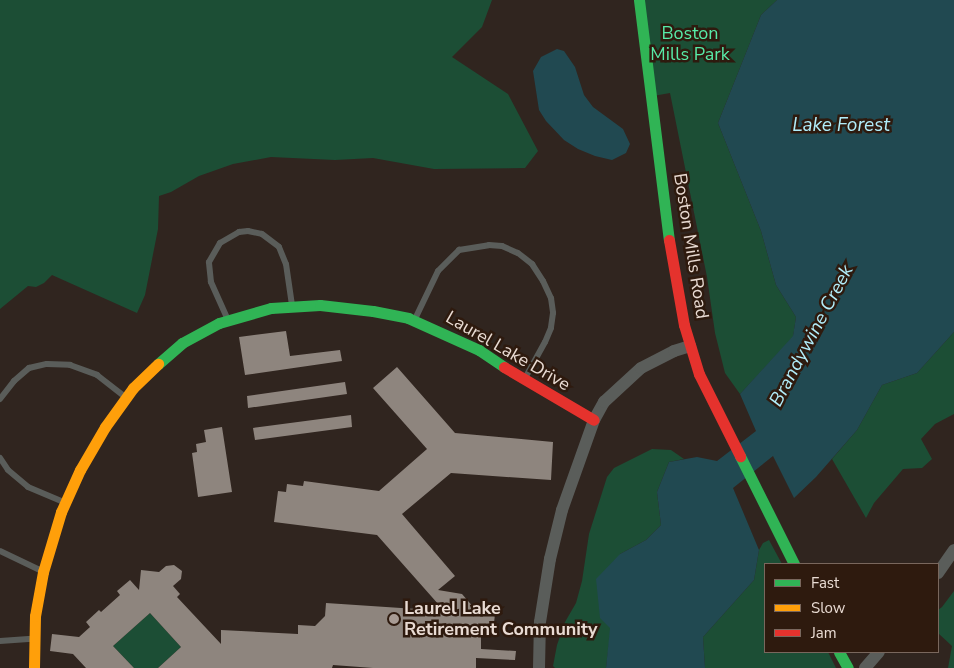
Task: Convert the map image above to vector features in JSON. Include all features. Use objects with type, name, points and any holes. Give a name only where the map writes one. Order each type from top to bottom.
[{"type":"street","name":"Boston Mills Road","points":[[639,0],[671,255],[678,301],[690,346],[699,374],[719,418],[793,563]]},
{"type":"street","name":"Laurel Lake Drive","points":[[34,668],[34,638],[43,572],[51,538],[64,503],[93,445],[126,398],[168,354],[206,329],[228,320],[271,308],[336,306],[380,312],[414,320],[480,350],[523,380],[594,420]]},
{"type":"street","points":[[539,668],[540,622],[550,559],[562,510],[594,420],[604,402],[642,368],[674,351],[690,346]]},
{"type":"street","points":[[939,572],[954,550]]},
{"type":"street","points":[[840,653],[848,668]]},
{"type":"street","points":[[865,668],[879,653]]},
{"type":"lane","points":[[228,320],[211,282],[209,262],[220,243],[240,232],[248,231],[262,234],[279,247],[286,264],[292,306]]},
{"type":"lane","points":[[414,320],[438,271],[459,250],[489,245],[502,246],[518,253],[532,264],[544,281],[550,298],[552,313],[551,328],[545,342],[523,380]]},
{"type":"lane","points":[[0,399],[14,380],[29,368],[47,364],[70,365],[97,375],[126,398]]},
{"type":"lane","points":[[0,458],[8,470],[28,487],[64,503]]},
{"type":"lane","points":[[0,551],[43,572]]},
{"type":"lane","points":[[0,642],[34,638]]},
{"type":"green space","points":[[0,0],[492,0],[482,27],[452,57],[508,94],[538,151],[525,168],[434,169],[373,158],[335,160],[271,157],[233,164],[199,176],[171,192],[159,196],[158,229],[145,295],[137,313],[52,275],[44,283],[36,287],[28,286],[0,309]]},
{"type":"green space","name":"Boston Mills Park","points":[[639,0],[777,0],[761,15],[718,123],[761,231],[776,285],[796,317],[793,337],[740,394],[725,373],[715,333],[707,277],[670,93],[653,96]]},
{"type":"green space","points":[[954,332],[954,414],[935,424],[921,439],[932,459],[922,468],[903,469],[874,503],[866,518],[832,459],[857,430],[882,385],[917,373]]},
{"type":"green space","points":[[652,449],[671,450],[684,459],[669,462],[657,492],[661,525],[646,540],[620,554],[606,668],[555,668],[553,666],[557,645],[565,622],[576,603],[582,581],[589,534],[607,477],[614,468]]},
{"type":"green space","points":[[769,540],[781,563],[764,563],[764,653],[828,653],[836,668],[705,668],[703,637],[754,580],[759,550],[763,543]]},
{"type":"green space","points":[[954,591],[954,668],[948,668],[952,646],[939,634],[939,609]]},
{"type":"green space","points":[[150,613],[181,647],[158,668],[134,668],[113,646]]},
{"type":"water","name":"Lake Forest","points":[[777,0],[954,0],[954,332],[917,373],[882,385],[857,430],[816,477],[794,498],[773,456],[733,488],[759,550],[754,580],[703,637],[705,668],[606,668],[610,628],[600,618],[596,579],[620,554],[646,540],[661,525],[657,492],[669,462],[697,457],[717,461],[756,431],[740,394],[793,336],[796,317],[776,285],[761,231],[718,123],[761,15]]},
{"type":"water","points":[[557,49],[564,51],[575,67],[584,95],[593,107],[623,129],[630,144],[626,153],[612,160],[595,156],[578,149],[564,140],[546,121],[539,110],[533,71],[541,57]]},
{"type":"building","points":[[286,331],[290,356],[340,350],[342,361],[245,375],[239,337]]},
{"type":"building","points":[[397,367],[455,433],[553,442],[551,480],[451,473],[402,514],[455,576],[438,590],[462,594],[475,609],[479,606],[488,607],[495,614],[494,623],[481,636],[481,649],[516,651],[515,660],[476,658],[476,668],[373,668],[333,665],[332,668],[158,668],[181,647],[150,613],[113,646],[134,668],[86,668],[73,654],[50,651],[52,634],[79,637],[90,627],[86,622],[120,595],[117,591],[130,580],[139,590],[141,570],[159,572],[166,566],[174,565],[182,571],[181,579],[173,586],[180,594],[177,597],[221,644],[221,630],[298,634],[298,625],[315,626],[325,616],[326,603],[416,609],[416,604],[439,605],[377,535],[274,522],[278,491],[286,492],[287,484],[303,486],[304,481],[379,491],[427,449],[373,388]]},
{"type":"building","points":[[345,382],[347,394],[248,408],[247,396]]},
{"type":"building","points":[[351,415],[352,427],[255,440],[253,428]]},
{"type":"building","points":[[222,427],[232,492],[198,497],[192,453],[197,452],[196,444],[206,442],[204,430]]},
{"type":"traffic: fast","points":[[639,0],[669,240]]},
{"type":"traffic: fast","points":[[158,364],[182,343],[219,323],[271,308],[320,305],[373,311],[408,318],[479,350],[504,367]]},
{"type":"traffic: fast","points":[[740,456],[794,563]]},
{"type":"traffic: fast","points":[[840,653],[848,668]]},
{"type":"traffic: slow","points":[[34,668],[35,616],[43,572],[61,512],[80,470],[105,427],[133,388],[158,364]]},
{"type":"traffic: jam","points":[[669,240],[684,325],[699,374],[740,456]]},
{"type":"traffic: jam","points":[[504,367],[594,420]]},
{"type":"place","name":"Laurel Lake Retirement Community","points":[[394,619]]},
{"type":"water label","name":"Brandywine Creek","points":[[812,336]]}]
